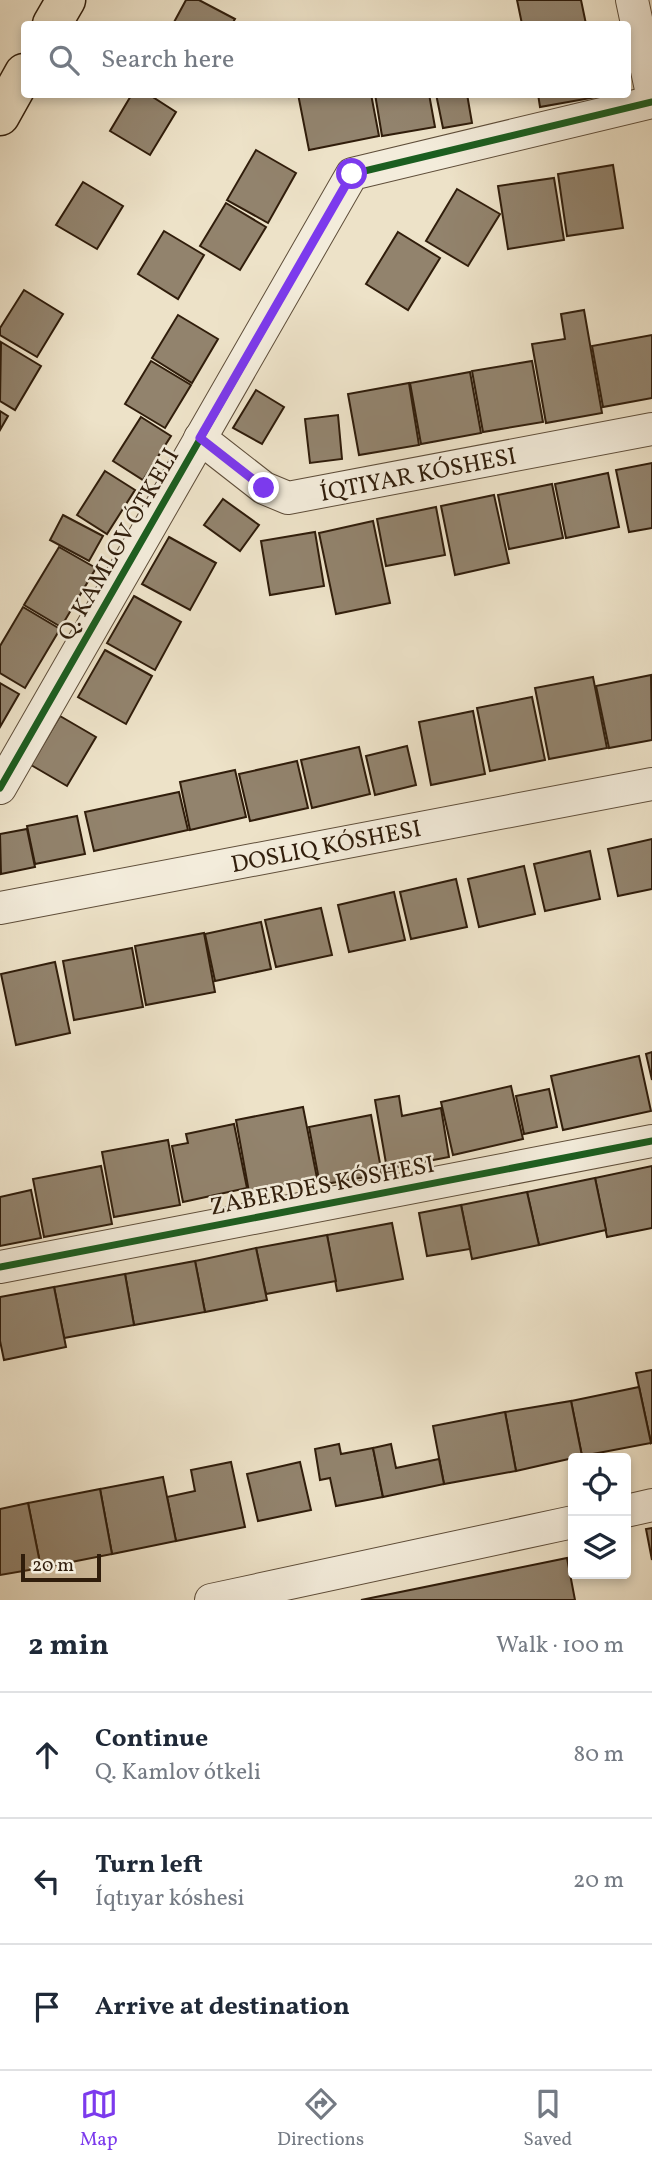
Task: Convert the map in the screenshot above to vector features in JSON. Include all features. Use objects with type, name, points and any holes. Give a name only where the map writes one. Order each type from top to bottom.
[{"type":"main road","points":[[54,21],[66,0]]},
{"type":"main road","points":[[0,116],[21,78]]},
{"type":"street","points":[[632,0],[652,94]]},
{"type":"street","name":"Q. KAMLOV ÓTKELI","points":[[0,788],[352,174],[652,102]]},
{"type":"street","points":[[200,438],[264,488],[288,498],[652,429]]},
{"type":"street","points":[[0,908],[652,784]]},
{"type":"street","name":"ZABERDES KÓSHESI","points":[[0,1267],[652,1141]]},
{"type":"street","points":[[631,1510],[652,1505]]},
{"type":"street","points":[[211,1600],[568,1523]]},
{"type":"building","points":[[186,0],[199,0],[235,19],[234,21],[175,21]]},
{"type":"building","points":[[517,0],[581,0],[585,21],[521,21]]},
{"type":"building","points":[[130,98],[154,98],[176,112],[150,155],[110,131]]},
{"type":"building","points":[[299,98],[372,98],[379,136],[309,150]]},
{"type":"building","points":[[376,98],[430,98],[435,127],[382,136]]},
{"type":"building","points":[[437,98],[468,98],[472,123],[443,128]]},
{"type":"building","points":[[539,98],[591,98],[540,107]]},
{"type":"building","points":[[256,150],[296,173],[268,223],[227,200]]},
{"type":"building","points":[[613,165],[623,228],[567,236],[558,174]]},
{"type":"building","points":[[554,178],[564,240],[508,249],[498,186]]},
{"type":"building","points":[[83,182],[123,206],[97,249],[56,225]]},
{"type":"building","points":[[457,189],[500,214],[468,266],[426,241]]},
{"type":"building","points":[[226,203],[266,227],[240,270],[200,246]]},
{"type":"building","points":[[164,231],[204,255],[178,299],[138,274]]},
{"type":"building","points":[[398,232],[440,258],[408,310],[366,284]]},
{"type":"building","points":[[24,290],[63,314],[37,357],[0,335],[0,328]]},
{"type":"building","points":[[584,310],[602,413],[546,423],[532,344],[565,339],[561,314]]},
{"type":"building","points":[[178,315],[218,339],[192,383],[152,358]]},
{"type":"building","points":[[652,335],[652,398],[603,407],[592,346]]},
{"type":"building","points":[[1,342],[41,366],[15,410],[0,401]]},
{"type":"building","points":[[151,361],[191,385],[165,428],[125,404]]},
{"type":"building","points":[[532,361],[543,422],[483,432],[472,371]]},
{"type":"building","points":[[470,372],[481,433],[421,444],[410,383]]},
{"type":"building","points":[[409,383],[419,445],[359,455],[348,394]]},
{"type":"building","points":[[256,390],[284,407],[262,444],[233,428]]},
{"type":"building","points":[[0,411],[8,416],[0,430]]},
{"type":"building","points":[[338,415],[342,459],[310,463],[305,419]]},
{"type":"building","points":[[141,417],[171,436],[143,480],[113,461]]},
{"type":"building","points":[[652,463],[652,528],[629,532],[616,470]]},
{"type":"building","points":[[105,471],[135,490],[107,534],[77,515]]},
{"type":"building","points":[[608,473],[619,527],[566,538],[555,484]]},
{"type":"building","points":[[552,484],[563,538],[509,549],[498,495]]},
{"type":"building","points":[[494,495],[509,563],[455,575],[441,506]]},
{"type":"building","points":[[223,499],[259,525],[240,551],[204,525]]},
{"type":"building","points":[[436,507],[445,555],[386,566],[377,519]]},
{"type":"building","points":[[63,515],[103,536],[89,561],[50,540]]},
{"type":"building","points":[[373,521],[390,603],[336,614],[319,533]]},
{"type":"building","points":[[315,532],[324,586],[270,595],[261,541]]},
{"type":"building","points":[[169,537],[216,563],[190,610],[142,584]]},
{"type":"building","points":[[59,547],[96,568],[61,627],[24,605]]},
{"type":"building","points":[[134,596],[181,622],[155,670],[107,643]]},
{"type":"building","points":[[23,607],[60,629],[25,688],[0,673],[0,646]]},
{"type":"building","points":[[105,650],[152,676],[126,724],[78,697]]},
{"type":"building","points":[[651,675],[652,740],[609,748],[596,686]]},
{"type":"building","points":[[593,677],[607,748],[549,759],[535,688]]},
{"type":"building","points":[[0,683],[19,694],[0,727]]},
{"type":"building","points":[[532,697],[545,760],[490,771],[477,708]]},
{"type":"building","points":[[473,711],[485,774],[431,785],[419,722]]},
{"type":"building","points":[[60,716],[96,737],[67,786],[31,765]]},
{"type":"building","points":[[407,746],[416,785],[375,795],[366,756]]},
{"type":"building","points":[[359,747],[370,794],[312,808],[301,760]]},
{"type":"building","points":[[297,761],[308,808],[250,821],[239,774]]},
{"type":"building","points":[[235,770],[246,817],[190,830],[180,782]]},
{"type":"building","points":[[179,792],[188,830],[94,851],[85,812]]},
{"type":"building","points":[[77,816],[85,854],[35,864],[27,826]]},
{"type":"building","points":[[27,829],[35,867],[1,874],[0,834]]},
{"type":"building","points":[[652,839],[652,889],[618,896],[608,849]]},
{"type":"building","points":[[590,851],[600,899],[545,911],[534,864]]},
{"type":"building","points":[[524,866],[535,914],[479,927],[468,879]]},
{"type":"building","points":[[456,879],[467,927],[411,939],[400,892]]},
{"type":"building","points":[[394,892],[405,940],[349,952],[338,905]]},
{"type":"building","points":[[321,908],[332,955],[276,967],[265,920]]},
{"type":"building","points":[[261,922],[271,969],[215,981],[205,934]]},
{"type":"building","points":[[204,933],[215,992],[146,1005],[135,946]]},
{"type":"building","points":[[132,948],[143,1007],[74,1020],[63,961]]},
{"type":"building","points":[[55,962],[70,1033],[16,1045],[1,974]]},
{"type":"building","points":[[652,1052],[652,1080],[646,1054]]},
{"type":"building","points":[[639,1056],[651,1111],[563,1130],[551,1076]]},
{"type":"building","points":[[511,1086],[523,1139],[453,1155],[441,1102]]},
{"type":"building","points":[[549,1089],[557,1127],[524,1134],[516,1096]]},
{"type":"building","points":[[399,1096],[402,1116],[441,1108],[449,1157],[387,1169],[375,1100]]},
{"type":"building","points":[[303,1107],[317,1178],[249,1192],[236,1120]]},
{"type":"building","points":[[371,1115],[382,1174],[320,1185],[309,1127]]},
{"type":"building","points":[[234,1124],[247,1188],[183,1202],[172,1146],[188,1143],[186,1134]]},
{"type":"building","points":[[168,1140],[180,1205],[114,1217],[102,1152]]},
{"type":"building","points":[[101,1166],[112,1224],[44,1237],[33,1179]]},
{"type":"building","points":[[652,1166],[652,1228],[607,1237],[595,1178]]},
{"type":"building","points":[[595,1178],[606,1230],[539,1245],[527,1192]]},
{"type":"building","points":[[31,1190],[41,1238],[0,1246],[0,1197]]},
{"type":"building","points":[[527,1192],[539,1245],[472,1259],[461,1205]]},
{"type":"building","points":[[461,1205],[470,1249],[427,1256],[419,1213]]},
{"type":"building","points":[[392,1223],[403,1279],[337,1291],[327,1235]]},
{"type":"building","points":[[327,1235],[336,1281],[266,1294],[256,1248]]},
{"type":"building","points":[[256,1248],[267,1300],[205,1312],[195,1261]]},
{"type":"building","points":[[195,1261],[205,1312],[134,1325],[125,1274]]},
{"type":"building","points":[[125,1274],[134,1325],[64,1338],[54,1287]]},
{"type":"building","points":[[54,1287],[66,1347],[4,1360],[0,1341],[0,1297]]},
{"type":"building","points":[[652,1370],[652,1442],[651,1443],[636,1373]]},
{"type":"building","points":[[639,1387],[651,1443],[598,1453],[581,1453],[571,1401]]},
{"type":"building","points":[[571,1401],[581,1453],[568,1453],[568,1459],[516,1471],[505,1412]]},
{"type":"building","points":[[505,1412],[516,1471],[444,1484],[433,1426]]},
{"type":"building","points":[[339,1444],[341,1454],[373,1448],[383,1497],[336,1506],[330,1478],[320,1480],[315,1449]]},
{"type":"building","points":[[391,1444],[396,1468],[439,1459],[444,1484],[383,1497],[373,1448]]},
{"type":"building","points":[[231,1462],[245,1527],[176,1541],[167,1497],[195,1491],[191,1470]]},
{"type":"building","points":[[300,1462],[311,1510],[258,1521],[247,1474]]},
{"type":"building","points":[[163,1477],[176,1541],[112,1554],[100,1489]]},
{"type":"building","points":[[100,1489],[112,1554],[41,1568],[28,1503]]},
{"type":"building","points":[[28,1503],[41,1568],[0,1575],[0,1509]]},
{"type":"building","points":[[652,1528],[652,1560],[646,1529]]},
{"type":"building","points":[[567,1558],[568,1579],[571,1579],[575,1600],[361,1600]]},
{"type":"cycle path","points":[[0,788],[352,174],[652,102]]},
{"type":"cycle path","points":[[0,1267],[652,1141]]},
{"type":"route","points":[[264,488],[200,438],[352,174]]}]
